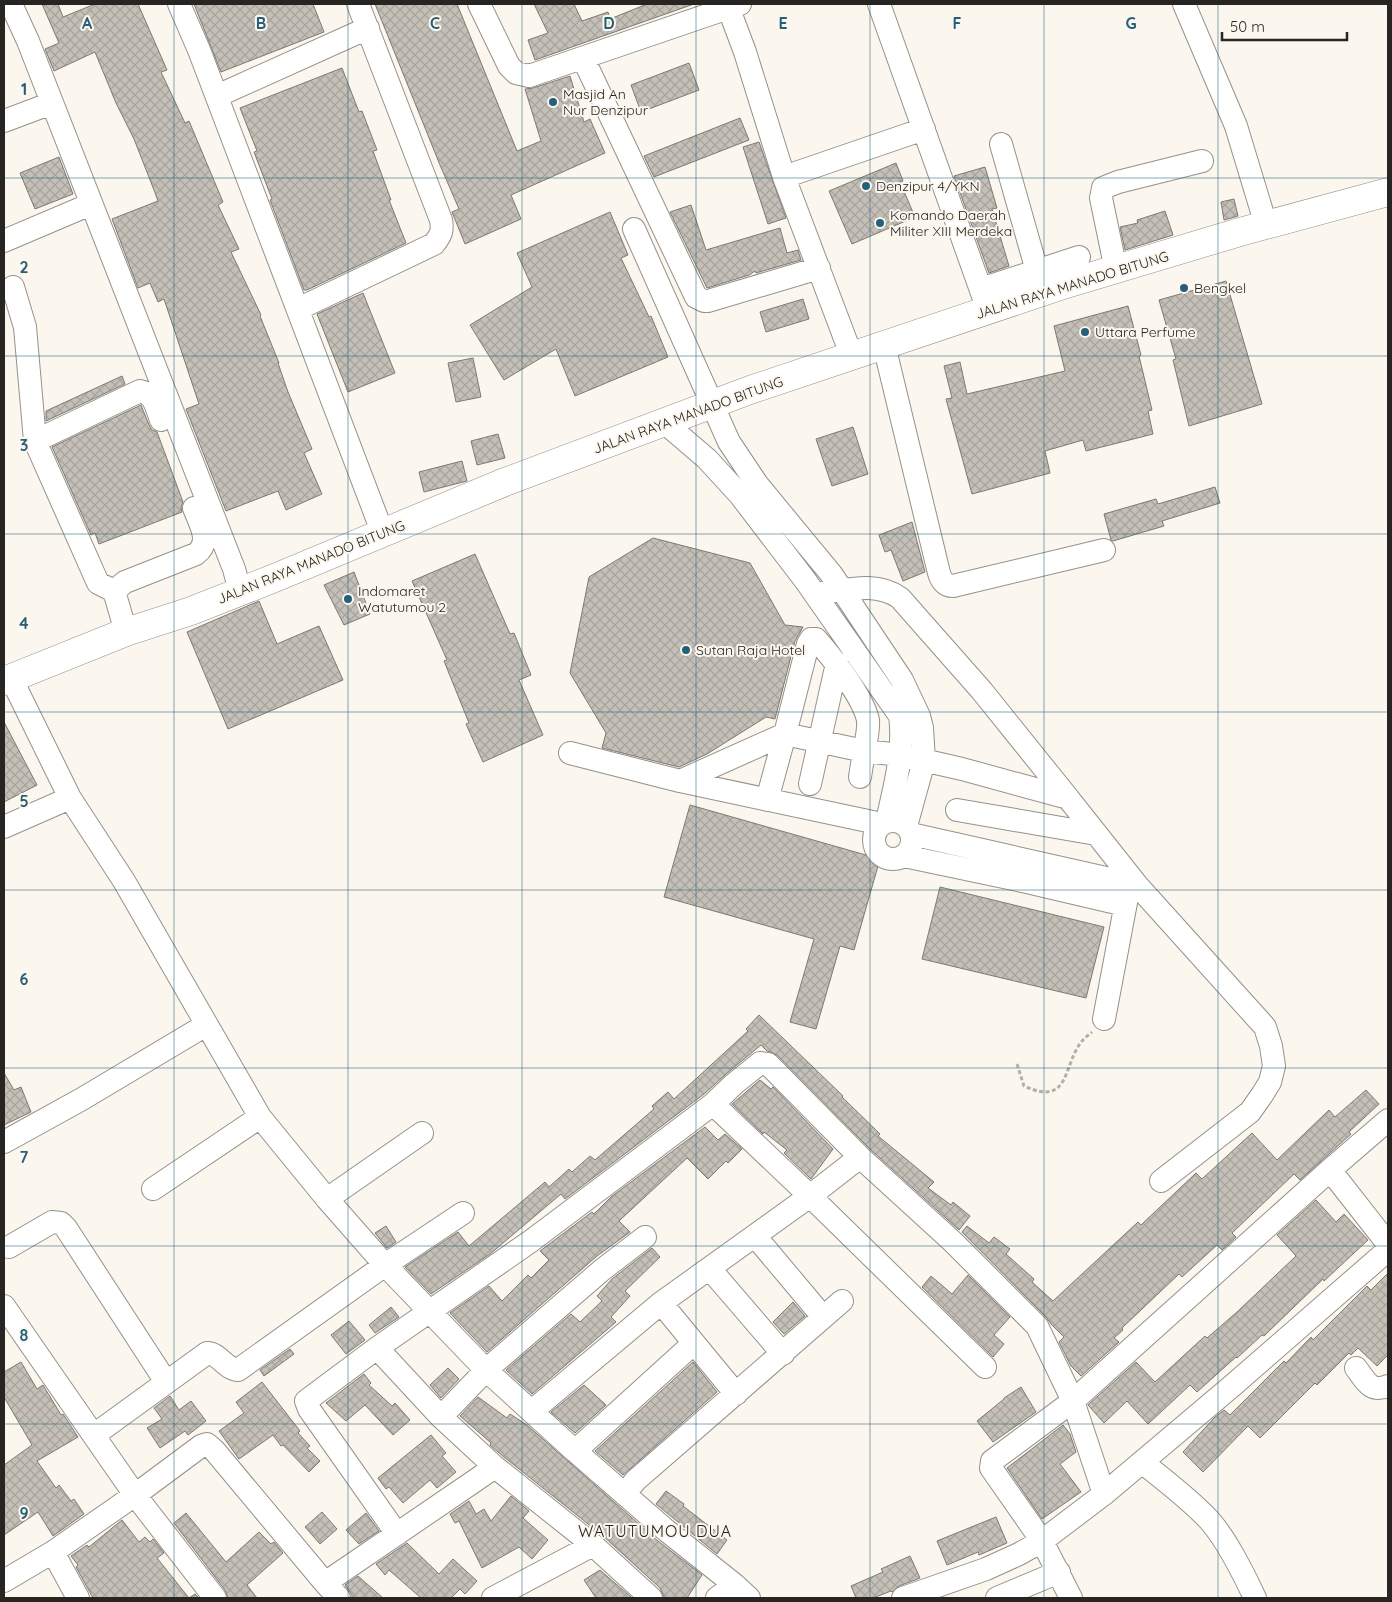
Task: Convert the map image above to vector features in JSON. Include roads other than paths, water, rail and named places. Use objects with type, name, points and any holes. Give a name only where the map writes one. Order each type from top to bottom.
[{"type":"highway","name":"JALAN RAYA MANADO BITUNG","points":[[7,680],[126,632],[191,611],[383,534],[505,482],[712,404],[884,345],[984,300],[1066,284],[1266,225],[1388,192]]},
{"type":"street","points":[[12,4],[234,569],[240,591]]},
{"type":"street","points":[[179,4],[217,96],[383,534]]},
{"type":"street","points":[[298,309],[434,244],[440,237],[443,228],[358,4]]},
{"type":"street","points":[[479,4],[509,66],[516,73],[529,76],[732,5],[784,177],[852,357]]},
{"type":"street","points":[[879,4],[984,300],[1038,271],[1079,257]]},
{"type":"street","points":[[1184,4],[1236,126],[1266,225]]},
{"type":"street","points":[[217,96],[368,28]]},
{"type":"street","points":[[583,58],[696,297],[704,302],[819,268]]},
{"type":"street","points":[[4,121],[52,103]]},
{"type":"street","points":[[784,177],[924,129]]},
{"type":"street","points":[[1001,144],[1038,271]]},
{"type":"street","points":[[1116,270],[1101,198],[1103,188],[1118,182],[1202,161]]},
{"type":"street","points":[[4,241],[91,204]]},
{"type":"street","points":[[634,228],[729,442],[757,484],[832,575],[902,680],[919,716],[922,728],[924,761],[897,827]]},
{"type":"street","points":[[13,287],[25,327],[35,441],[98,583],[114,591],[126,632]]},
{"type":"street","points":[[884,345],[939,573],[944,583],[954,586],[1104,550]]},
{"type":"street","points":[[35,441],[134,392],[146,392],[152,396],[205,536],[205,542],[201,550],[196,554],[125,582],[114,591]]},
{"type":"street","points":[[665,423],[707,459],[740,496],[815,594],[900,716],[902,726],[897,827],[912,842],[910,850],[904,856],[896,859],[887,858],[880,854],[875,847],[876,830],[897,827]]},
{"type":"street","points":[[815,594],[869,587],[891,591],[900,598],[982,691],[1068,798],[1096,834],[1131,891],[1265,1028],[1271,1046],[1274,1066],[1270,1082],[1250,1112],[1161,1181]]},
{"type":"street","points":[[767,800],[810,641],[816,639],[837,663],[864,709],[868,720],[860,777]]},
{"type":"street","points":[[810,784],[821,742],[837,663]]},
{"type":"street","points":[[7,680],[70,798],[124,881],[260,1117],[385,1266],[486,1370],[667,1531],[742,1591]]},
{"type":"street","points":[[680,781],[785,734],[864,751],[901,755],[962,769],[1068,798]]},
{"type":"street","points":[[570,753],[680,781],[897,827],[1131,891]]},
{"type":"street","points":[[4,827],[70,798]]},
{"type":"street","points":[[957,810],[1096,834]]},
{"type":"street","points":[[904,856],[1027,882],[1131,891]]},
{"type":"street","points":[[1104,1019],[1131,891]]},
{"type":"street","points":[[4,1142],[82,1099],[206,1025]]},
{"type":"street","points":[[397,1534],[306,1404],[308,1399],[377,1348],[531,1241],[713,1104],[760,1063],[768,1064],[860,1157],[953,1242],[1037,1326],[1073,1402],[1104,1494]]},
{"type":"street","points":[[713,1104],[985,1367]]},
{"type":"street","points":[[153,1189],[260,1117]]},
{"type":"street","points":[[1071,1598],[1042,1541],[990,1468],[992,1461],[1073,1402],[1388,1120]]},
{"type":"street","points":[[327,1199],[422,1133]]},
{"type":"street","points":[[532,1411],[660,1303],[810,1196],[860,1157]]},
{"type":"street","points":[[1330,1170],[1388,1244]]},
{"type":"street","points":[[94,1435],[210,1352],[230,1368],[238,1370],[463,1213]]},
{"type":"street","points":[[6,1244],[52,1222],[60,1223],[66,1228],[166,1382]]},
{"type":"street","points":[[441,1417],[486,1370],[602,1270],[645,1236]]},
{"type":"street","points":[[755,1236],[823,1317]]},
{"type":"street","points":[[903,1598],[986,1569],[1042,1541],[1104,1494],[1388,1250]]},
{"type":"street","points":[[710,1269],[782,1354]]},
{"type":"street","points":[[625,1494],[636,1480],[842,1302]]},
{"type":"street","points":[[660,1303],[736,1394]]},
{"type":"street","points":[[4,1306],[135,1495],[215,1598]]},
{"type":"street","points":[[575,1451],[694,1343]]},
{"type":"street","points":[[377,1348],[441,1417],[495,1468],[593,1545],[651,1598]]},
{"type":"street","points":[[1356,1368],[1371,1386],[1379,1389],[1388,1386]]},
{"type":"street","points":[[4,1581],[53,1552],[201,1446],[207,1444],[332,1590],[397,1534],[495,1468]]},
{"type":"street","points":[[1142,1462],[1195,1506],[1214,1526],[1247,1580],[1255,1598]]},
{"type":"street","points":[[493,1598],[593,1545]]},
{"type":"street","points":[[53,1552],[78,1598]]},
{"type":"street","points":[[997,1598],[1059,1572]]},
{"type":"street","points":[[716,1598],[742,1591]]},
{"type":"place","name":"Masjid An Nur Denzipur","points":[[553,102]]},
{"type":"place","name":"Denzipur 4/YKN","points":[[866,186]]},
{"type":"place","name":"Komando Daerah Militer XIII Merdeka","points":[[880,223]]},
{"type":"place","name":"Bengkel","points":[[1184,288]]},
{"type":"place","name":"Uttara Perfume","points":[[1085,332]]},
{"type":"place","name":"Indomaret Watutumou 2","points":[[348,599]]},
{"type":"place","name":"Sutan Raja Hotel","points":[[686,650]]},
{"type":"district","name":"WATUTUMOU DUA","points":[[655,1531]]}]
